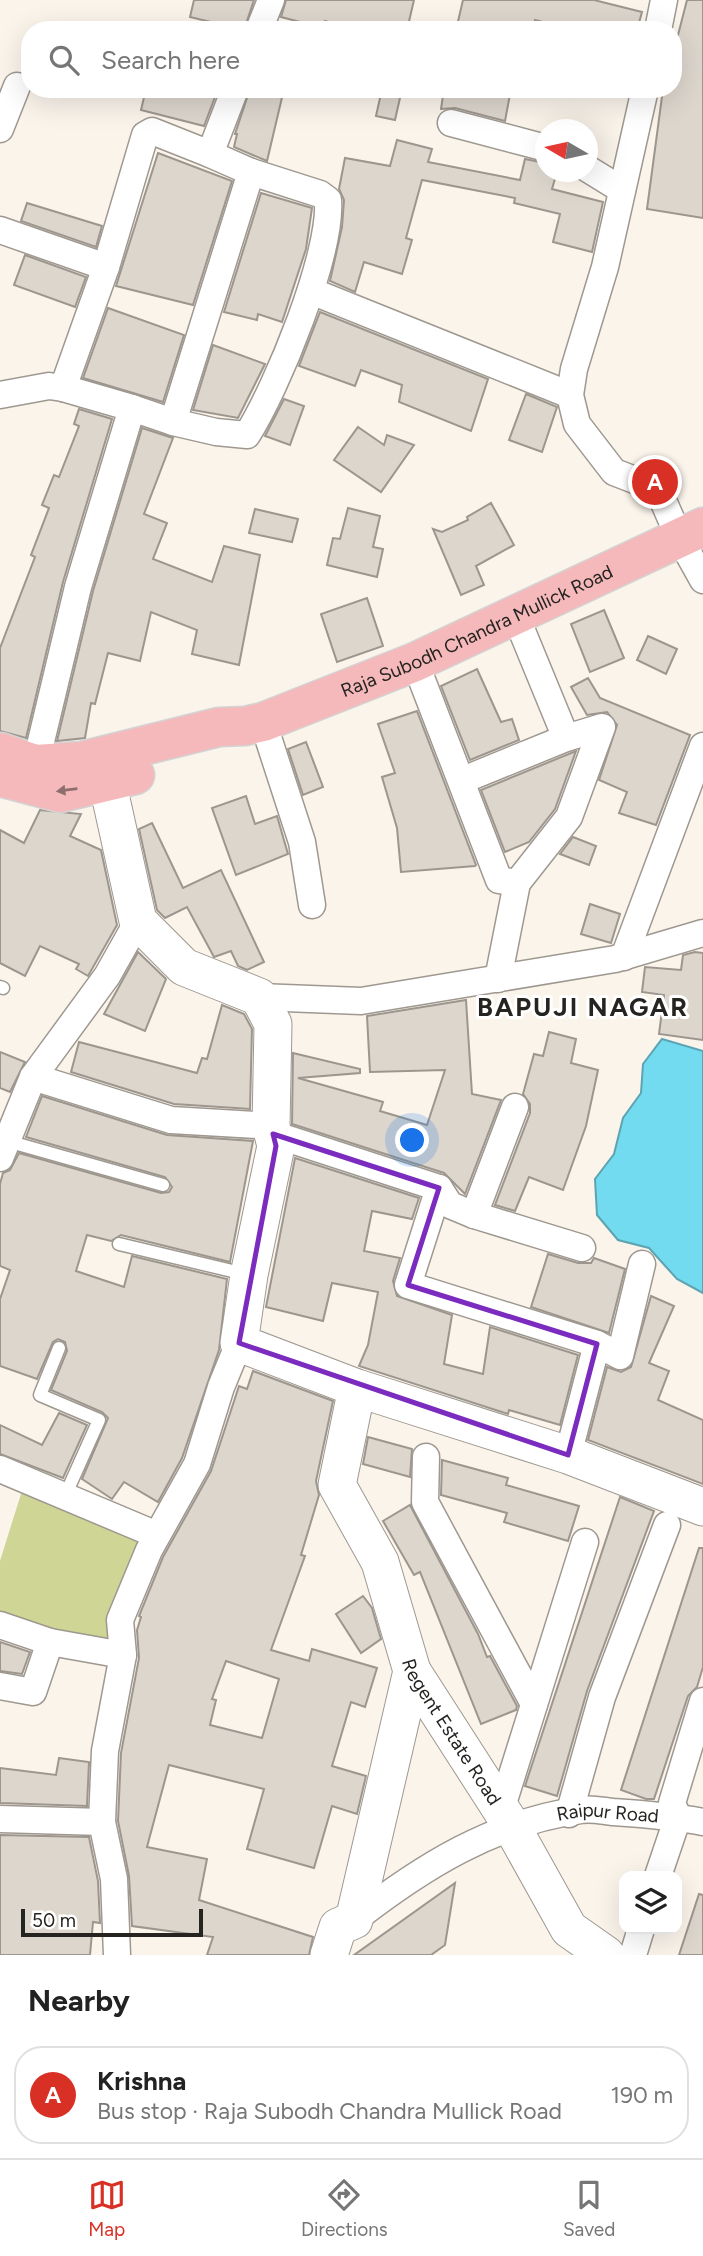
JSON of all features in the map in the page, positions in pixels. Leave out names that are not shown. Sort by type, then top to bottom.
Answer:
[{"type":"main road","name":"Raja Subodh Chandra Mullick Road","points":[[16,770],[60,793],[104,770],[218,745],[254,724],[415,662],[691,532]]},
{"type":"street","points":[[263,21],[271,0]]},
{"type":"street","points":[[660,21],[664,0]]},
{"type":"street","points":[[0,129],[17,86]]},
{"type":"street","points":[[210,154],[232,98]]},
{"type":"street","points":[[643,98],[605,267],[574,369],[570,395],[578,424],[614,472],[658,489],[691,532],[703,580]]},
{"type":"street","points":[[451,123],[535,145]]},
{"type":"street","points":[[0,395],[49,386],[64,387],[173,422],[216,432],[247,435],[270,393],[310,291],[328,200],[320,194],[251,172],[169,136],[152,131],[145,135],[106,267],[64,387]]},
{"type":"street","points":[[173,422],[251,172]]},
{"type":"street","points":[[598,176],[622,190]]},
{"type":"street","points":[[0,230],[106,267]]},
{"type":"street","points":[[310,291],[570,395]]},
{"type":"street","points":[[16,770],[78,587],[132,408]]},
{"type":"street","points":[[515,614],[566,738]]},
{"type":"street","points":[[415,662],[463,780],[499,880],[517,883]]},
{"type":"street","points":[[254,724],[302,842],[312,905]]},
{"type":"street","points":[[463,780],[566,738],[602,727],[569,817],[517,883],[498,979]]},
{"type":"street","points":[[624,957],[703,746]]},
{"type":"street","points":[[104,770],[138,921],[184,967],[259,997],[361,1001],[624,957],[703,933]]},
{"type":"street","points":[[4,1149],[33,1077],[107,976],[138,921]]},
{"type":"street","points":[[117,1955],[114,1880],[102,1822],[105,1751],[123,1656],[120,1620],[157,1535],[197,1464],[239,1343],[249,1275],[276,1146],[272,1130],[273,1024],[259,997]]},
{"type":"street","points":[[33,1077],[171,1120],[272,1130],[439,1188],[450,1205],[474,1215],[582,1248]]},
{"type":"street","points":[[474,1215],[515,1107]]},
{"type":"street","points":[[439,1188],[408,1284],[597,1344],[620,1356],[642,1264]]},
{"type":"street","points":[[239,1343],[358,1388],[568,1455],[703,1507]]},
{"type":"street","points":[[568,1455],[597,1344]]},
{"type":"street","name":"Regent Estate Road","points":[[358,1388],[337,1485],[380,1562],[412,1671],[506,1817],[569,1929],[570,1943],[606,1955]]},
{"type":"street","points":[[426,1457],[425,1502],[534,1704]]},
{"type":"street","points":[[0,1469],[157,1535]]},
{"type":"street","points":[[569,1814],[602,1697],[667,1525]]},
{"type":"street","points":[[506,1817],[534,1704],[585,1542]]},
{"type":"street","points":[[0,1625],[50,1642],[123,1656]]},
{"type":"street","points":[[0,1686],[33,1692],[50,1642]]},
{"type":"street","points":[[329,1955],[338,1927],[354,1920],[412,1671]]},
{"type":"street","points":[[662,1871],[690,1820],[672,1803],[703,1701]]},
{"type":"street","name":"Raipur Road","points":[[354,1920],[396,1888],[506,1817],[569,1814],[581,1810],[690,1820]]},
{"type":"street","points":[[0,1819],[102,1822]]},
{"type":"street","points":[[633,1955],[639,1934]]},
{"type":"lane","points":[[4,1149],[163,1185]]},
{"type":"lane","points":[[119,1244],[249,1275]]},
{"type":"lane","points":[[59,1348],[40,1395],[99,1420],[65,1496]]},
{"type":"highlighted area","points":[[273,1134],[439,1188],[408,1285],[597,1344],[568,1455],[239,1343],[276,1146]]},
{"type":"green space","points":[[26,1478],[148,1535],[113,1644],[0,1619],[0,1561]]},
{"type":"water","points":[[662,1039],[703,1051],[703,1293],[677,1279],[649,1248],[618,1240],[597,1215],[595,1179],[614,1154],[623,1118],[641,1093],[643,1064]]},
{"type":"building","points":[[194,0],[254,0],[247,21],[207,21],[190,17]]},
{"type":"building","points":[[286,0],[414,0],[409,21],[296,21],[281,17]]},
{"type":"building","points":[[463,0],[594,0],[642,12],[640,21],[458,21]]},
{"type":"building","points":[[687,0],[703,0],[703,218],[647,209],[662,98],[682,98],[682,21]]},
{"type":"building","points":[[144,98],[215,98],[204,126],[141,110]]},
{"type":"building","points":[[247,98],[282,98],[267,161],[234,147],[235,134]]},
{"type":"building","points":[[380,98],[400,98],[395,120],[376,116]]},
{"type":"building","points":[[443,98],[509,98],[505,121],[455,108],[441,109]]},
{"type":"building","points":[[397,140],[432,149],[428,162],[520,180],[525,159],[535,161],[535,182],[554,182],[552,189],[603,202],[592,252],[553,242],[560,214],[514,203],[515,198],[422,180],[406,238],[412,240],[402,274],[364,262],[355,292],[330,281],[342,227],[344,200],[339,189],[345,158],[390,166]]},
{"type":"building","points":[[158,153],[232,181],[193,305],[116,286]]},
{"type":"building","points":[[261,193],[312,208],[306,249],[282,322],[258,314],[257,320],[224,312]]},
{"type":"building","points":[[27,203],[102,226],[96,247],[21,221]]},
{"type":"building","points":[[25,255],[86,277],[75,307],[14,285]]},
{"type":"building","points":[[108,308],[184,335],[163,402],[83,378]]},
{"type":"building","points":[[320,312],[488,379],[471,431],[399,402],[402,385],[361,370],[355,386],[299,366]]},
{"type":"building","points":[[213,345],[265,364],[238,418],[193,410]]},
{"type":"building","points":[[526,394],[557,407],[542,452],[509,440]]},
{"type":"building","points":[[284,399],[304,406],[290,445],[265,436]]},
{"type":"building","points":[[79,409],[112,419],[63,582],[26,738],[0,731],[0,648],[35,557],[31,555],[49,508],[42,505],[54,475],[59,477],[79,426],[74,424]]},
{"type":"building","points":[[358,427],[384,445],[387,435],[414,445],[381,492],[334,460]]},
{"type":"building","points":[[142,428],[173,438],[144,514],[167,523],[153,559],[212,582],[224,546],[260,555],[239,665],[192,654],[197,630],[151,612],[140,661],[108,653],[95,704],[91,703],[85,738],[57,741],[93,591]]},
{"type":"building","points":[[491,503],[514,545],[476,566],[484,585],[461,595],[433,529],[442,532],[468,520],[467,517]]},
{"type":"building","points":[[348,508],[380,516],[373,547],[383,549],[377,577],[327,565],[333,538],[340,539]]},
{"type":"building","points":[[255,509],[298,519],[292,542],[249,533]]},
{"type":"building","points":[[367,598],[383,646],[337,662],[321,614]]},
{"type":"building","points":[[604,610],[624,658],[590,672],[571,624]]},
{"type":"building","points":[[648,636],[677,649],[666,674],[637,660]]},
{"type":"building","points":[[477,669],[501,722],[512,719],[519,740],[470,760],[441,686]]},
{"type":"building","points":[[588,678],[600,698],[690,735],[656,825],[619,813],[627,792],[599,780],[617,725],[607,712],[587,715],[571,687]]},
{"type":"building","points":[[417,711],[475,866],[401,872],[397,828],[382,777],[395,773],[378,724]]},
{"type":"building","points":[[306,742],[323,787],[303,795],[288,749]]},
{"type":"building","points":[[576,751],[555,809],[529,842],[505,852],[481,790]]},
{"type":"building","points":[[246,796],[255,824],[277,816],[288,854],[236,875],[212,808]]},
{"type":"building","points":[[40,810],[81,814],[70,836],[101,850],[117,925],[88,976],[76,969],[79,964],[40,946],[25,976],[0,963],[0,830],[24,843]]},
{"type":"building","points":[[152,823],[183,888],[221,870],[264,962],[247,970],[238,966],[231,951],[214,957],[187,907],[165,918],[157,910],[139,829]]},
{"type":"building","points":[[573,837],[596,846],[589,865],[560,854]]},
{"type":"building","points":[[590,904],[620,914],[611,943],[581,934]]},
{"type":"building","points":[[138,952],[166,979],[145,1031],[104,1014]]},
{"type":"building","points":[[703,953],[703,1040],[659,1034],[664,995],[642,992],[645,967],[681,970],[683,955]]},
{"type":"building","points":[[466,1000],[472,1094],[501,1100],[465,1194],[444,1173],[292,1124],[293,1053],[360,1069],[360,1073],[298,1078],[383,1102],[380,1111],[427,1125],[445,1070],[370,1072],[367,1016]]},
{"type":"building","points":[[222,1005],[244,1014],[252,1029],[250,1109],[174,1104],[71,1072],[79,1042],[197,1073],[202,1058],[207,1059]]},
{"type":"building","points":[[549,1032],[576,1039],[571,1063],[598,1070],[586,1126],[563,1190],[529,1177],[515,1211],[495,1205],[530,1113],[530,1104],[523,1094],[534,1054],[543,1056]]},
{"type":"building","points":[[0,1052],[25,1062],[10,1092],[0,1088]]},
{"type":"building","points":[[42,1096],[167,1135],[253,1141],[230,1262],[121,1235],[111,1241],[87,1235],[76,1271],[124,1287],[132,1256],[227,1279],[219,1350],[182,1458],[158,1502],[124,1482],[112,1499],[82,1479],[108,1418],[102,1412],[51,1390],[67,1351],[65,1342],[58,1339],[53,1342],[37,1379],[0,1366],[0,1299],[10,1270],[0,1266],[0,1184],[3,1173],[10,1170],[19,1153],[161,1193],[169,1192],[172,1187],[165,1177],[26,1137]]},
{"type":"building","points":[[295,1158],[419,1198],[412,1219],[372,1211],[364,1251],[400,1258],[393,1281],[397,1296],[452,1315],[444,1364],[483,1374],[490,1327],[578,1355],[560,1425],[509,1410],[508,1414],[359,1366],[368,1345],[378,1292],[332,1283],[323,1321],[266,1307]]},
{"type":"building","points":[[548,1254],[578,1263],[591,1263],[594,1258],[625,1269],[609,1333],[531,1307]]},
{"type":"building","points":[[651,1296],[674,1306],[649,1363],[669,1371],[658,1400],[703,1420],[703,1484],[588,1440],[607,1367],[621,1372],[631,1367]]},
{"type":"building","points":[[253,1371],[333,1401],[316,1481],[319,1495],[301,1555],[305,1556],[271,1650],[309,1661],[312,1649],[377,1668],[365,1707],[351,1702],[332,1766],[366,1776],[357,1814],[332,1806],[314,1868],[247,1849],[264,1789],[169,1765],[147,1847],[207,1859],[199,1900],[313,1937],[309,1955],[207,1955],[213,1937],[132,1926],[129,1876],[118,1821],[121,1753],[139,1658],[139,1616],[163,1557],[211,1471],[239,1386],[247,1389]],"holes":[[[226,1661],[279,1679],[262,1738],[210,1725],[216,1700],[212,1699]]]},
{"type":"building","points":[[59,1413],[87,1425],[63,1478],[0,1454],[0,1425],[42,1445]]},
{"type":"building","points":[[368,1437],[412,1449],[410,1477],[363,1464]]},
{"type":"building","points":[[442,1460],[508,1478],[506,1485],[579,1506],[568,1541],[504,1522],[507,1513],[441,1495]]},
{"type":"building","points":[[620,1497],[654,1511],[587,1691],[557,1796],[525,1786]]},
{"type":"building","points":[[410,1505],[478,1634],[487,1657],[490,1656],[517,1706],[516,1710],[481,1724],[420,1572],[414,1575],[383,1521]]},
{"type":"building","points":[[699,1548],[703,1548],[703,1667],[697,1687],[688,1696],[654,1799],[646,1799],[621,1790]]},
{"type":"building","points":[[363,1596],[372,1608],[381,1639],[361,1653],[336,1614]]},
{"type":"building","points":[[0,1642],[30,1652],[22,1674],[0,1671]]},
{"type":"building","points":[[59,1758],[89,1762],[87,1806],[0,1803],[0,1768],[56,1775]]},
{"type":"building","points":[[0,1835],[89,1837],[98,1881],[100,1923],[93,1922],[90,1955],[0,1955]]},
{"type":"building","points":[[455,1883],[445,1945],[431,1955],[354,1955]]},
{"type":"building","points":[[699,1894],[703,1895],[703,1955],[679,1955]]},
{"type":"place","name":"Krishna","points":[[655,482]]},
{"type":"district","name":"BAPUJI NAGAR","points":[[583,1007]]}]
